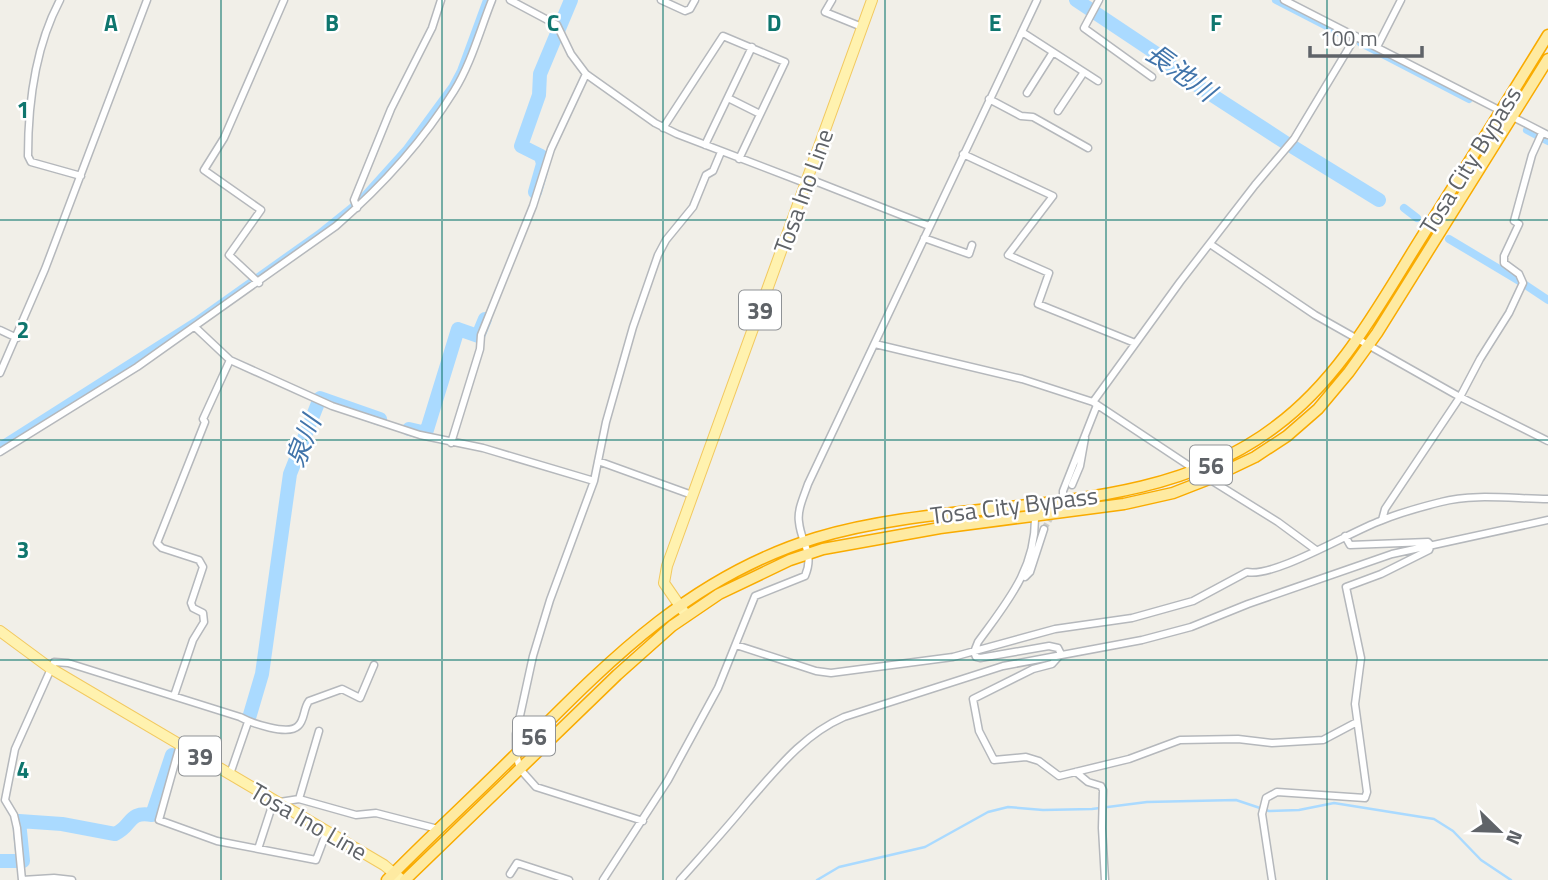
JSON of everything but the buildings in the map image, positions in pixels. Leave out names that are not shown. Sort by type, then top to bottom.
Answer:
[{"type":"highway","name":"Tosa City Bypass","points":[[397,878],[438,830],[609,663],[679,604],[712,583],[745,567],[872,524],[1125,491],[1198,471],[1249,445],[1296,410],[1339,365],[1548,35]]},
{"type":"highway","name":"Tosa City Bypass","points":[[397,878],[520,769],[617,675],[687,615],[807,548],[1124,504],[1174,494],[1255,457],[1287,436],[1318,408],[1370,344],[1548,59]]},
{"type":"main road","name":"Tosa Ino Line","points":[[687,615],[666,589],[664,578],[872,0]]},
{"type":"main road","name":"Tosa Ino Line","points":[[0,631],[50,668],[327,831],[397,878]]},
{"type":"street","points":[[60,0],[48,29],[28,114],[28,156],[31,162],[81,176]]},
{"type":"street","points":[[0,373],[45,269],[147,0]]},
{"type":"street","points":[[258,283],[229,256],[261,210],[204,170],[224,138],[284,0]]},
{"type":"street","points":[[355,204],[391,109],[427,38],[441,0]]},
{"type":"street","points":[[0,452],[137,367],[336,226],[355,204],[387,177],[454,91],[492,0]]},
{"type":"street","points":[[510,0],[559,27],[571,54],[586,74],[663,128],[739,159],[929,226]]},
{"type":"street","points":[[661,0],[685,11],[690,9],[695,0]]},
{"type":"street","points":[[832,0],[825,12],[862,27]]},
{"type":"street","points":[[603,880],[643,821],[718,688],[755,596],[805,576],[810,564],[799,522],[802,502],[1037,0]]},
{"type":"street","points":[[1284,0],[1501,110],[1543,136],[1532,155],[1514,221],[1519,224],[1504,256],[1504,263],[1519,274],[1523,282],[1509,313],[1460,397],[1385,509],[1381,520]]},
{"type":"street","points":[[1377,47],[1401,0]]},
{"type":"street","points":[[1097,3],[1084,28],[1152,77]]},
{"type":"street","points":[[1022,32],[1098,81]]},
{"type":"street","points":[[663,128],[723,36],[793,66]]},
{"type":"street","points":[[1063,499],[1063,491],[1095,403],[1135,342],[1294,138],[1356,36]]},
{"type":"street","points":[[705,145],[751,47]]},
{"type":"street","points":[[1027,93],[1053,52]]},
{"type":"street","points":[[739,159],[785,62]]},
{"type":"street","points":[[1058,111],[1084,72]]},
{"type":"street","points":[[451,443],[480,349],[481,335],[533,206],[551,149],[586,74]]},
{"type":"street","points":[[728,98],[760,114]]},
{"type":"street","points":[[989,99],[1021,116],[1033,117],[1088,148]]},
{"type":"street","points":[[643,821],[536,787],[520,769],[516,754],[516,734],[533,656],[550,600],[594,481],[606,422],[632,327],[658,255],[666,240],[693,207],[706,175],[712,172],[721,152]]},
{"type":"street","points":[[963,154],[1053,196],[1008,255],[1049,273],[1038,304],[1135,342]]},
{"type":"street","points":[[924,238],[969,254],[972,245]]},
{"type":"street","points":[[1210,244],[1315,315],[1460,397],[1548,441]]},
{"type":"street","points":[[195,327],[230,360],[332,406],[420,435],[524,459],[594,481]]},
{"type":"street","points":[[0,330],[17,338]]},
{"type":"street","points":[[874,344],[1022,379],[1095,403],[1209,480],[1278,522],[1316,550]]},
{"type":"street","points":[[174,696],[193,640],[204,622],[203,613],[192,608],[191,603],[203,567],[199,560],[162,548],[157,543],[205,422],[203,419],[230,360]]},
{"type":"street","points":[[1072,485],[1080,467],[1086,429]]},
{"type":"street","points":[[598,461],[692,495]]},
{"type":"street","points":[[736,645],[816,671],[831,673],[974,652],[1055,629],[1132,618],[1193,601],[1247,572],[1256,574],[1381,520],[1444,501],[1462,498],[1548,499]]},
{"type":"street","points":[[1021,581],[1027,566],[1035,516]]},
{"type":"street","points":[[680,880],[782,763],[825,726],[1003,666],[1142,640],[1191,627],[1248,604],[1392,554],[1548,520]]},
{"type":"street","points":[[1044,528],[1030,572],[978,642],[974,652],[976,657],[980,658],[1049,646],[1058,648],[1061,654]]},
{"type":"street","points":[[1345,536],[1350,545],[1428,542],[1432,545]]},
{"type":"street","points":[[1272,880],[1262,814],[1266,798],[1277,792],[1365,799],[1367,792],[1355,704],[1361,659],[1346,587],[1381,574],[1429,550],[1432,545]]},
{"type":"street","points":[[1061,654],[1052,664],[1032,669],[973,699],[979,731],[993,760],[1026,757],[1039,761],[1059,776],[1129,759],[1180,740],[1238,739],[1272,743],[1323,740],[1357,722]]},
{"type":"street","points":[[72,880],[22,880],[14,815],[5,800],[15,749],[54,662],[68,663],[248,722],[286,731],[301,724],[309,701],[342,689],[360,698],[374,665]]},
{"type":"street","points":[[230,774],[248,722]]},
{"type":"street","points":[[299,799],[319,731]]},
{"type":"street","points":[[180,744],[159,820],[217,841],[316,860],[327,831]]},
{"type":"street","points":[[1076,772],[1081,779],[1101,786],[1105,880]]},
{"type":"street","points":[[258,849],[276,802],[299,799],[356,815],[376,813],[438,830]]},
{"type":"street","points":[[510,874],[517,863],[569,880]]},
{"type":"waterway","points":[[0,446],[195,322],[319,234],[360,201],[406,150],[453,86],[487,0]]},
{"type":"waterway","name":"泉川","points":[[535,192],[543,164],[541,156],[521,146],[539,95],[540,74],[571,0]]},
{"type":"waterway","name":"長池川","points":[[1076,0],[1166,60],[1178,73],[1286,143]]},
{"type":"waterway","points":[[1276,0],[1344,35]]},
{"type":"waterway","points":[[1361,43],[1469,99]]},
{"type":"waterway","points":[[1527,130],[1548,141]]},
{"type":"waterway","name":"長池川","points":[[1293,147],[1379,200]]},
{"type":"waterway","points":[[1404,208],[1417,218]]},
{"type":"waterway","points":[[1449,239],[1521,282]]},
{"type":"waterway","points":[[1524,284],[1548,300]]},
{"type":"waterway","name":"泉川","points":[[409,429],[426,433],[458,329],[478,336],[485,319]]},
{"type":"waterway","name":"泉川","points":[[249,718],[262,674],[290,474],[320,398],[380,419]]},
{"type":"waterway","name":"泉川","points":[[0,861],[23,861],[19,821],[62,824],[115,834],[134,817],[152,815],[172,755]]},
{"type":"waterway","points":[[817,880],[839,867],[925,847],[988,812],[1008,807],[1043,810],[1092,809],[1147,802],[1236,800],[1269,811],[1299,810],[1334,803],[1434,819],[1453,831],[1481,860],[1511,880]]},
{"type":"tunnel","points":[[1044,529],[1054,512]]}]
